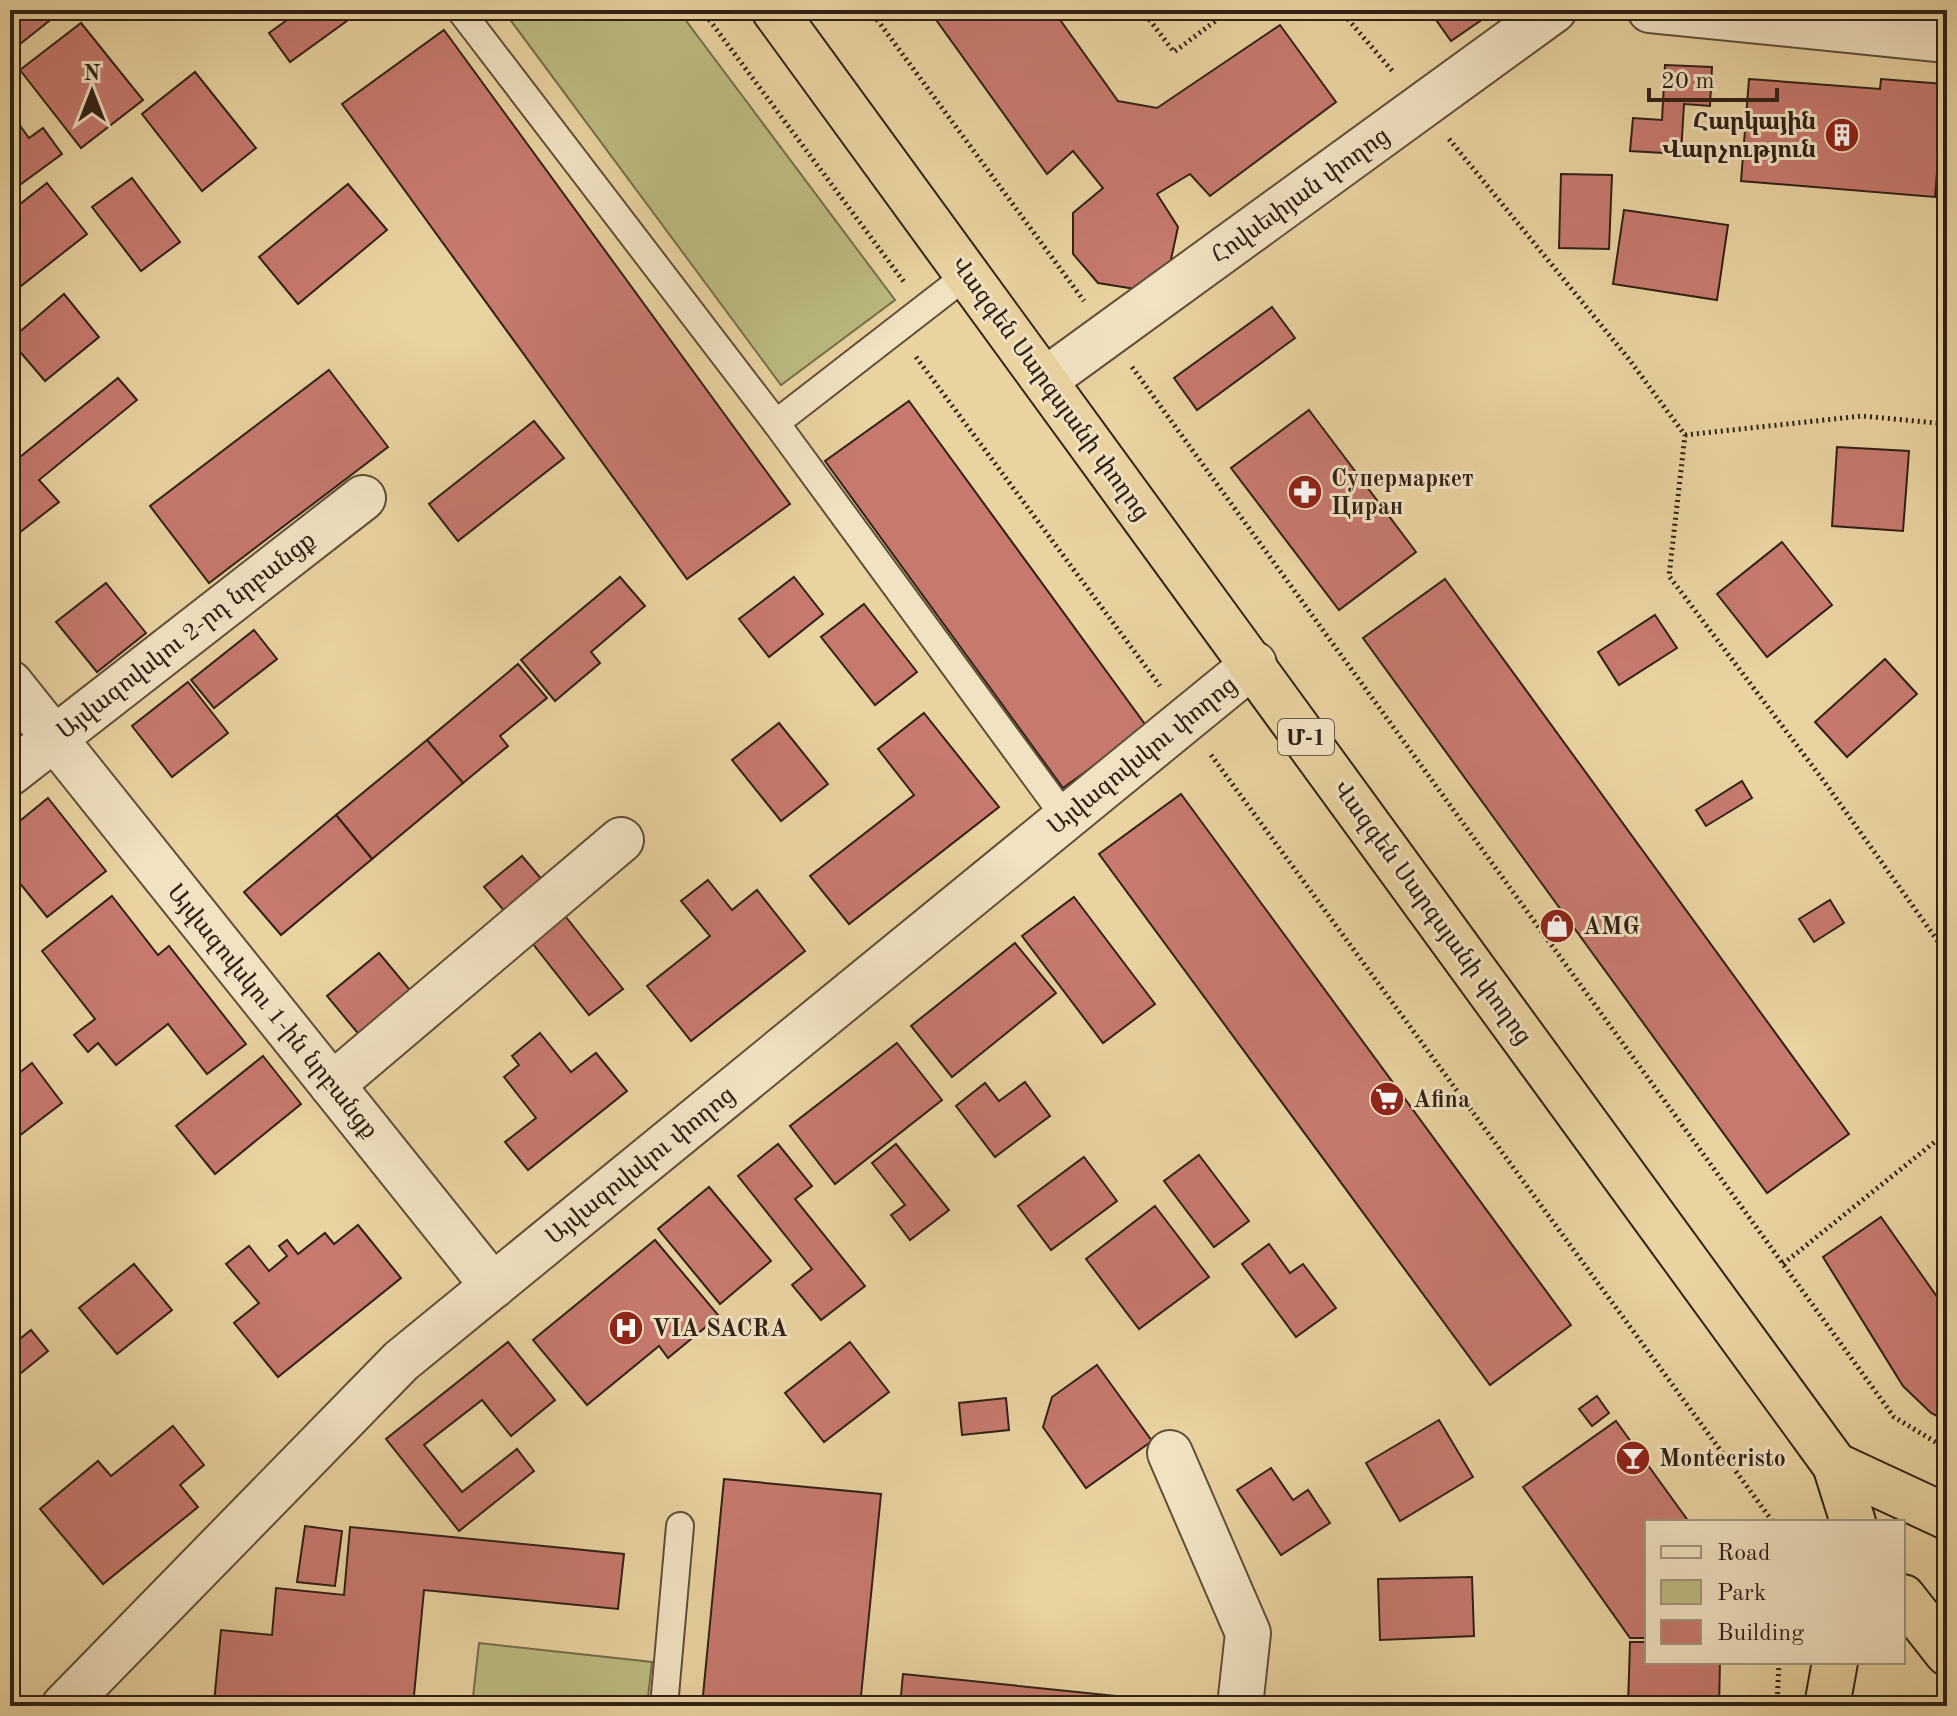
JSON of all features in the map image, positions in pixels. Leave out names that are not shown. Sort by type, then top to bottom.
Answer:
[{"type":"highway","name":"Վազգեն Սարգսյանի փողոց","points":[[774,10],[1254,664],[1835,1465],[1852,1520]]},
{"type":"highway","name":"Վազգեն Սարգսյանի փողոց","points":[[1835,1465],[1947,1517]]},
{"type":"highway","points":[[1905,1600],[1947,1653]]},
{"type":"highway","points":[[1827,1706],[1835,1664]]},
{"type":"street","name":"Հովսեփյան փողոց","points":[[1045,380],[1554,10]]},
{"type":"street","points":[[1650,10],[1947,40]]},
{"type":"street","name":"Այվազովսկու 2-րդ նրբանցք","points":[[10,773],[363,498]]},
{"type":"street","name":"Այվազովսկու փողոց","points":[[64,1706],[401,1361],[1254,664]]},
{"type":"street","name":"Այվազովսկու 1-ին նրբանցք","points":[[10,683],[493,1286]]},
{"type":"street","points":[[332,1085],[621,840]]},
{"type":"street","points":[[1170,1453],[1248,1633],[1240,1706]]},
{"type":"lane","points":[[460,10],[776,423],[1065,817]]},
{"type":"lane","points":[[776,423],[967,275]]},
{"type":"lane","points":[[664,1706],[680,1526]]},
{"type":"path","points":[[702,10],[923,309]]},
{"type":"path","points":[[870,10],[1894,1417],[1947,1449]]},
{"type":"path","points":[[1142,10],[1174,52],[1230,10]]},
{"type":"path","points":[[1340,10],[1628,358],[1685,435],[1669,576],[1823,780],[1947,954]]},
{"type":"path","points":[[896,330],[1772,1520]]},
{"type":"path","points":[[1685,435],[1862,416],[1947,424]]},
{"type":"path","points":[[1783,1264],[1947,1132]]},
{"type":"path","points":[[1777,1706],[1779,1664]]},
{"type":"green space","points":[[503,10],[678,10],[895,300],[781,385]]},
{"type":"green space","points":[[479,1643],[652,1662],[647,1706],[472,1706]]},
{"type":"building","points":[[10,10],[48,10],[54,17],[10,52]]},
{"type":"building","points":[[301,10],[362,10],[290,62],[269,33]]},
{"type":"building","points":[[929,10],[1053,10],[1118,101],[1157,108],[1280,25],[1336,102],[1210,196],[1190,174],[1157,194],[1178,227],[1170,264],[1135,289],[1098,283],[1073,254],[1073,213],[1103,188],[1073,151],[1047,174]]},
{"type":"building","points":[[1429,10],[1496,10],[1451,41]]},
{"type":"building","points":[[81,23],[143,100],[81,148],[20,70]]},
{"type":"building","points":[[444,30],[790,504],[687,579],[342,104]]},
{"type":"building","points":[[1665,65],[1712,67],[1710,106],[1684,104],[1681,154],[1630,151],[1633,118],[1662,120]]},
{"type":"building","points":[[195,72],[256,148],[202,191],[142,114]]},
{"type":"building","name":"Հարկային Վարչություն","points":[[1749,79],[1880,89],[1881,79],[1944,84],[1935,197],[1741,181]]},
{"type":"building","points":[[10,112],[29,138],[43,128],[62,154],[10,192]]},
{"type":"building","points":[[1561,174],[1612,175],[1609,249],[1559,248]]},
{"type":"building","points":[[132,178],[180,242],[141,271],[92,207]]},
{"type":"building","points":[[47,183],[87,234],[21,286],[10,272],[10,212]]},
{"type":"building","points":[[348,184],[387,230],[298,304],[259,257]]},
{"type":"building","points":[[1624,210],[1728,225],[1717,300],[1613,284]]},
{"type":"building","points":[[64,294],[99,337],[45,381],[10,340]]},
{"type":"building","points":[[1272,307],[1295,338],[1197,410],[1174,378]]},
{"type":"building","points":[[329,370],[388,447],[209,583],[150,506]]},
{"type":"building","points":[[118,378],[137,400],[39,480],[59,502],[10,540],[10,465]]},
{"type":"building","points":[[909,401],[1147,727],[1063,788],[825,461]]},
{"type":"building","points":[[1309,410],[1416,552],[1339,610],[1231,468]]},
{"type":"building","points":[[534,421],[564,458],[458,541],[429,504]]},
{"type":"building","points":[[1837,447],[1909,451],[1903,531],[1832,526]]},
{"type":"building","points":[[1782,542],[1832,605],[1767,657],[1717,594]]},
{"type":"building","points":[[620,577],[645,606],[591,652],[600,663],[555,701],[521,660]]},
{"type":"building","points":[[794,577],[823,614],[769,657],[739,619]]},
{"type":"building","points":[[1445,579],[1849,1134],[1767,1193],[1363,638]]},
{"type":"building","points":[[106,583],[146,633],[97,672],[56,622]]},
{"type":"building","points":[[864,604],[917,672],[875,705],[821,637]]},
{"type":"building","points":[[1655,615],[1677,648],[1619,685],[1598,652]]},
{"type":"building","points":[[254,630],[277,659],[214,708],[191,680]]},
{"type":"building","points":[[1885,659],[1917,694],[1847,757],[1815,722]]},
{"type":"building","points":[[518,664],[547,698],[500,736],[508,746],[463,783],[427,740]]},
{"type":"building","points":[[188,682],[228,733],[172,777],[132,726]]},
{"type":"building","points":[[924,713],[999,807],[849,924],[810,876],[914,795],[878,749]]},
{"type":"building","points":[[779,723],[828,784],[781,821],[732,760]]},
{"type":"building","points":[[427,740],[463,783],[372,859],[336,815]]},
{"type":"building","points":[[1742,781],[1752,798],[1706,826],[1696,810]]},
{"type":"building","points":[[1181,794],[1571,1325],[1490,1385],[1099,854]]},
{"type":"building","points":[[48,798],[106,871],[47,917],[10,871],[10,829]]},
{"type":"building","points":[[336,815],[372,859],[281,935],[244,892]]},
{"type":"building","points":[[522,856],[549,888],[511,919],[484,887]]},
{"type":"building","points":[[708,880],[732,910],[757,890],[805,951],[691,1041],[647,986],[710,936],[681,901]]},
{"type":"building","points":[[112,896],[158,955],[169,946],[246,1044],[207,1074],[168,1024],[116,1065],[98,1043],[88,1052],[74,1035],[95,1019],[42,951]]},
{"type":"building","points":[[1074,897],[1155,1004],[1103,1043],[1022,936]]},
{"type":"building","points":[[1830,900],[1844,923],[1814,942],[1799,919]]},
{"type":"building","points":[[562,912],[623,989],[589,1015],[529,939]]},
{"type":"building","points":[[1015,943],[1056,993],[952,1077],[911,1026]]},
{"type":"building","points":[[379,953],[415,996],[362,1038],[327,996]]},
{"type":"building","points":[[540,1033],[571,1072],[596,1053],[627,1091],[528,1170],[505,1142],[536,1118],[504,1077],[519,1065],[512,1056]]},
{"type":"building","points":[[897,1043],[942,1100],[835,1184],[790,1126]]},
{"type":"building","points":[[263,1056],[301,1104],[215,1174],[176,1126]]},
{"type":"building","points":[[32,1063],[62,1103],[10,1143],[10,1080]]},
{"type":"building","points":[[1025,1082],[1050,1116],[995,1157],[956,1106],[985,1083],[999,1101]]},
{"type":"building","points":[[778,1144],[812,1186],[795,1199],[865,1286],[821,1320],[792,1285],[812,1269],[738,1176]]},
{"type":"building","points":[[896,1144],[949,1210],[910,1240],[891,1215],[905,1205],[872,1163]]},
{"type":"building","points":[[1199,1155],[1249,1221],[1214,1247],[1164,1181]]},
{"type":"building","points":[[1084,1157],[1117,1201],[1051,1250],[1018,1206]]},
{"type":"building","points":[[709,1187],[771,1261],[720,1304],[658,1229]]},
{"type":"building","points":[[1155,1206],[1209,1277],[1139,1329],[1086,1259]]},
{"type":"building","points":[[1881,1217],[1947,1311],[1947,1421],[1931,1413],[1903,1386],[1823,1257]]},
{"type":"building","points":[[358,1225],[401,1278],[278,1377],[234,1323],[259,1303],[226,1264],[249,1246],[269,1271],[287,1256],[279,1246],[287,1240],[298,1254],[325,1233],[334,1244]]},
{"type":"building","name":"VIA SACRA","points":[[655,1240],[719,1316],[668,1358],[659,1346],[587,1405],[533,1340]]},
{"type":"building","points":[[1269,1244],[1290,1273],[1303,1264],[1336,1308],[1296,1337],[1242,1264]]},
{"type":"building","points":[[134,1264],[172,1310],[117,1354],[79,1308]]},
{"type":"building","points":[[31,1330],[48,1351],[10,1382],[10,1347]]},
{"type":"building","points":[[508,1342],[555,1400],[511,1436],[482,1400],[424,1445],[462,1492],[517,1449],[534,1471],[459,1531],[386,1439]]},
{"type":"building","points":[[850,1342],[889,1392],[824,1442],[785,1393]]},
{"type":"building","points":[[1097,1365],[1152,1441],[1086,1488],[1043,1427],[1052,1397]]},
{"type":"building","points":[[1597,1396],[1609,1413],[1592,1426],[1579,1409]]},
{"type":"building","points":[[1006,1398],[1009,1430],[962,1435],[959,1403]]},
{"type":"building","points":[[1439,1420],[1473,1477],[1400,1521],[1366,1463]]},
{"type":"building","points":[[1616,1421],[1688,1520],[1645,1520],[1645,1638],[1630,1638],[1523,1487]]},
{"type":"building","points":[[173,1426],[204,1465],[180,1485],[198,1507],[103,1584],[40,1509],[98,1461],[111,1476]]},
{"type":"building","points":[[1271,1468],[1293,1500],[1308,1490],[1330,1523],[1281,1555],[1237,1490]]},
{"type":"building","points":[[724,1479],[881,1494],[860,1706],[702,1706]]},
{"type":"building","points":[[305,1526],[342,1531],[335,1586],[297,1582]]},
{"type":"building","points":[[350,1527],[624,1554],[618,1609],[424,1590],[413,1706],[214,1703],[221,1630],[272,1635],[276,1588],[344,1595]]},
{"type":"building","points":[[1472,1577],[1474,1636],[1380,1640],[1378,1579]]},
{"type":"building","points":[[1630,1642],[1645,1642],[1645,1664],[1720,1664],[1719,1706],[1628,1706]]},
{"type":"building","points":[[903,1674],[1204,1705],[900,1706]]},
{"type":"building","points":[[1286,1702],[1373,1705],[1373,1706],[1285,1706]]},
{"type":"place","name":"Հարկային Վարչություն","points":[[1842,135]]},
{"type":"place","name":"Супермаркет Циран","points":[[1305,492]]},
{"type":"place","name":"AMG","points":[[1557,926]]},
{"type":"place","name":"Afina","points":[[1387,1099]]},
{"type":"place","name":"VIA SACRA","points":[[626,1328]]},
{"type":"place","name":"Montecristo","points":[[1633,1458]]}]
